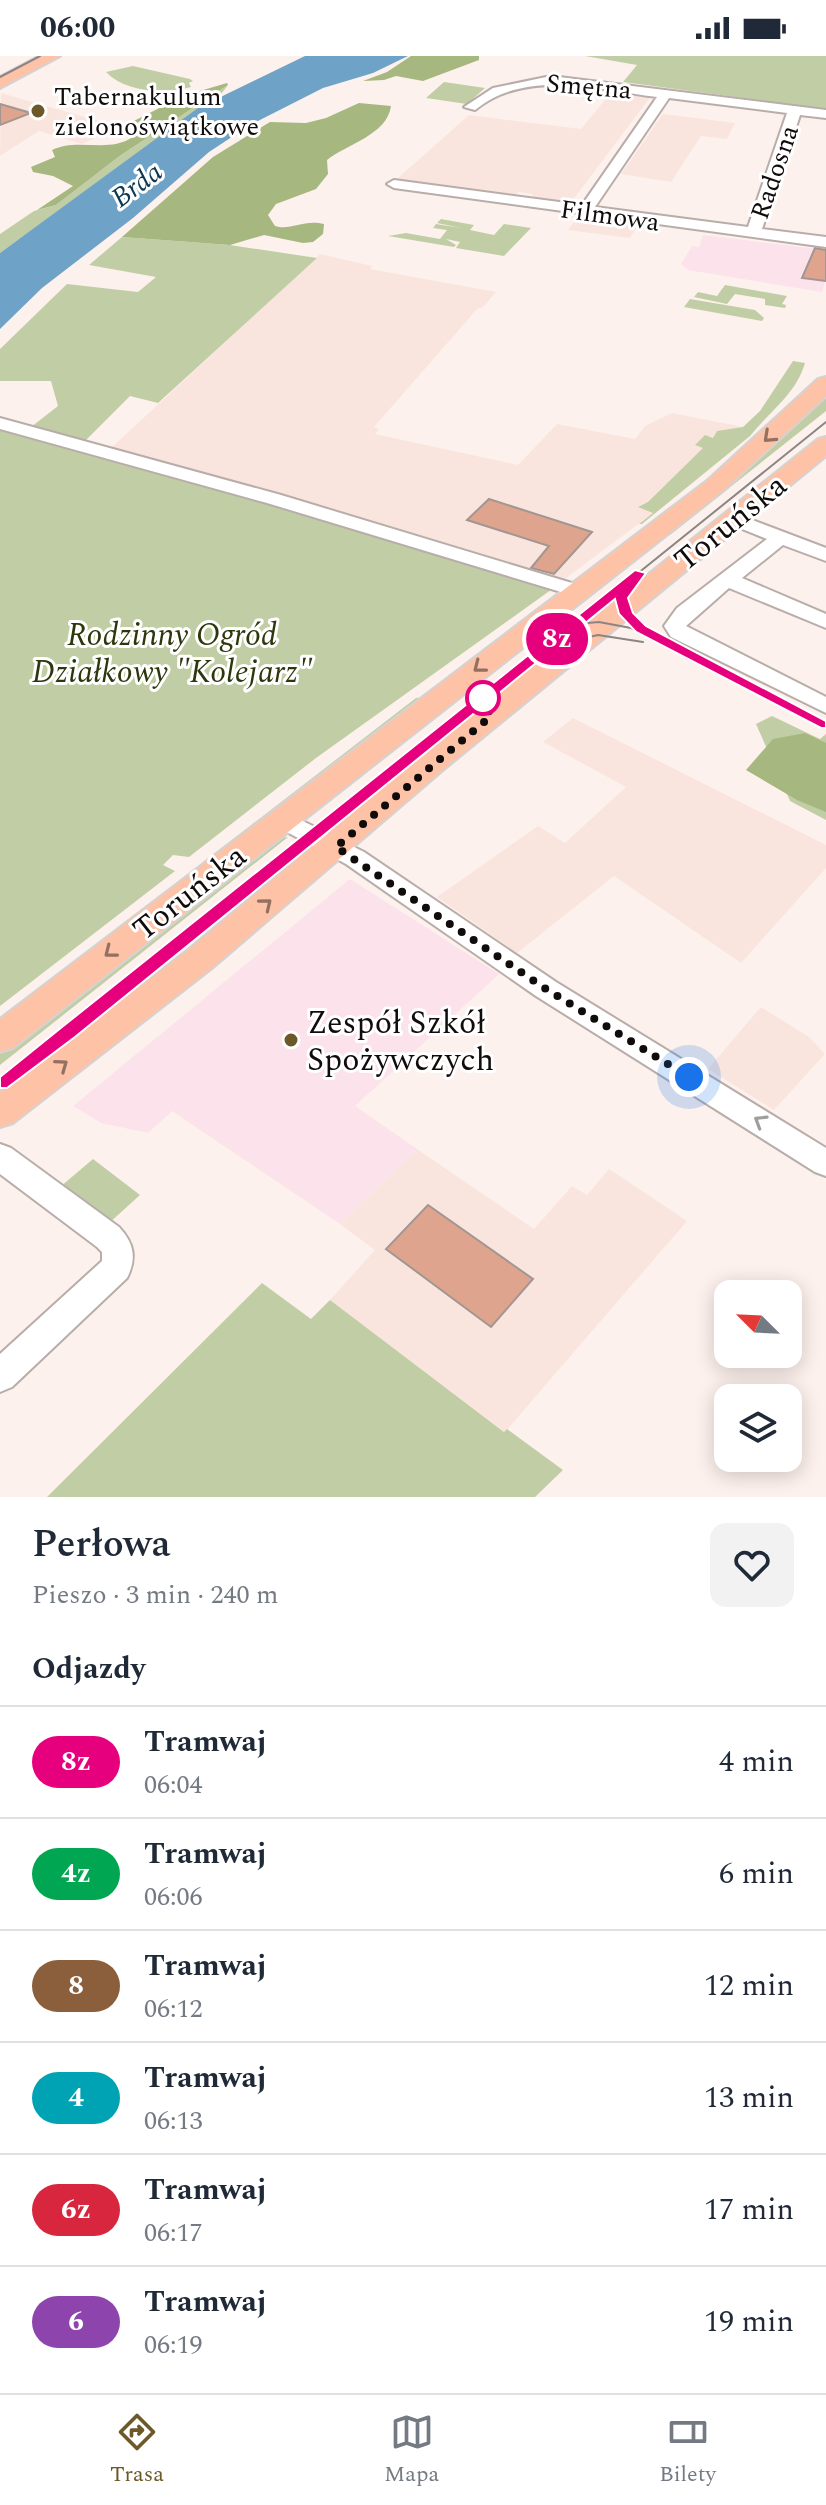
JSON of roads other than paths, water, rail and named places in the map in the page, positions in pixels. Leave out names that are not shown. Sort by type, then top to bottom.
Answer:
[{"type":"main road","points":[[0,68],[22,56]]},
{"type":"main road","points":[[0,83],[52,56]]},
{"type":"main road","name":"Toruńska","points":[[0,1038],[716,485],[826,384]]},
{"type":"main road","name":"Toruńska","points":[[0,1112],[139,1006],[336,847],[433,762],[826,444]]},
{"type":"street","name":"Smętna","points":[[470,107],[485,95],[515,85],[551,80],[826,114]]},
{"type":"street","points":[[585,211],[666,94]]},
{"type":"street","name":"Radosna","points":[[753,234],[795,110]]},
{"type":"street","name":"Filmowa","points":[[394,184],[826,242]]},
{"type":"street","points":[[0,423],[274,499],[578,591]]},
{"type":"street","points":[[734,519],[826,555]]},
{"type":"street","points":[[780,538],[676,621],[679,632],[826,706]]},
{"type":"street","points":[[728,580],[826,622]]},
{"type":"street","points":[[283,819],[336,847],[546,989],[826,1163]]},
{"type":"street","points":[[0,1376],[116,1268],[119,1256],[117,1244],[108,1237],[6,1171]]},
{"type":"water","name":"Brda","points":[[305,56],[408,56],[373,73],[323,88],[250,125],[209,152],[133,218],[42,288],[0,329],[0,253],[198,108]]},
{"type":"tram line","points":[[0,77],[40,56]]},
{"type":"tram line","points":[[131,981],[826,422]]},
{"type":"tram line","name":"8z","points":[[0,1083],[38,1056],[639,573],[627,585],[621,598],[626,614],[641,629],[826,724]]},
{"type":"tram line","points":[[629,583],[625,590],[625,608],[642,629]]},
{"type":"tram line","points":[[576,624],[599,622],[631,628],[826,724]]},
{"type":"tram line","points":[[557,644],[598,635],[643,642]]},
{"type":"tram line","points":[[0,1083],[134,979]]},
{"type":"place","name":"Tabernakulum zielonoświątkowe","points":[[38,111]]},
{"type":"place","name":"Zespół Szkół Spożywczych","points":[[291,1040]]},
{"type":"park label","name":"Rodzinny Ogród Działkowy \"Kolejarz\"","points":[[172,652]]}]
